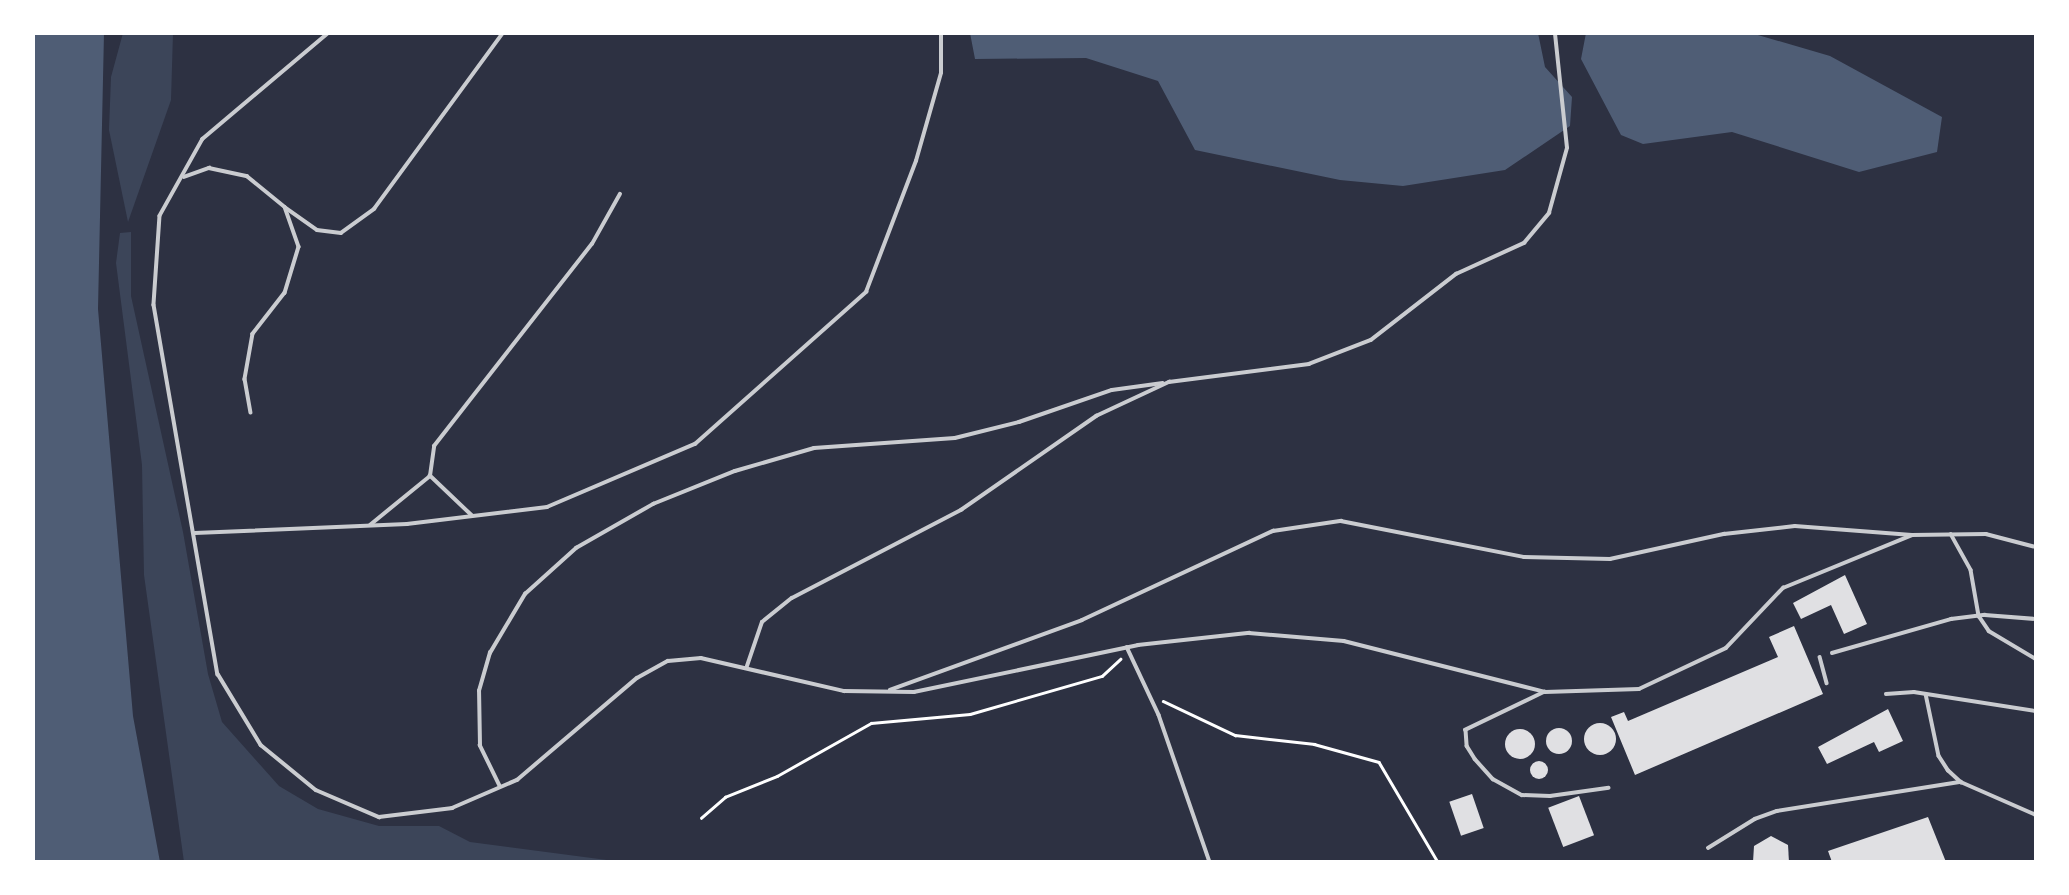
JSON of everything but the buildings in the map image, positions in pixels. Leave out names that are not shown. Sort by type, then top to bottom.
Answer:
[{"type":"lane","points":[[329,33],[203,139],[160,216],[154,305],[218,674],[261,746],[316,790],[379,817],[452,808],[517,780],[637,678],[668,661],[701,658],[747,666],[844,691],[914,692],[1128,647],[1249,633],[1344,641],[1545,692],[1640,689],[1726,648],[1783,588],[1912,535]]},
{"type":"lane","points":[[182,177],[209,169],[247,176],[317,230],[341,233],[374,209],[503,33]]},
{"type":"lane","points":[[195,533],[369,526],[547,507],[695,444],[866,292],[916,161],[941,73],[941,33]]},
{"type":"lane","points":[[500,787],[480,746],[479,691],[490,653],[525,594],[576,548],[653,504],[735,471],[814,448],[955,438],[1019,422],[1112,390],[1309,364],[1371,340],[1456,274],[1524,243],[1549,213],[1567,148],[1555,33]]},
{"type":"lane","points":[[369,526],[430,476],[435,446],[592,244],[620,194]]},
{"type":"lane","points":[[251,412],[245,379],[253,334],[285,293],[299,247],[285,207]]},
{"type":"lane","points":[[747,666],[762,622],[792,598],[961,510],[1096,416],[1169,382]]},
{"type":"lane","points":[[430,476],[472,516]]},
{"type":"lane","points":[[885,692],[1082,620],[1273,531],[1340,521],[1524,557],[1610,559],[1724,534],[1795,526],[1912,535],[1986,534],[2036,547]]},
{"type":"lane","points":[[1951,534],[1971,570],[1979,616],[1989,631],[2036,659]]},
{"type":"lane","points":[[1832,653],[1909,628],[1979,616],[2036,619]]},
{"type":"lane","points":[[1128,647],[1149,692],[1210,862]]},
{"type":"lane","points":[[1819,657],[1827,683]]},
{"type":"lane","points":[[1545,692],[1466,730],[1467,746],[1475,759],[1493,779],[1522,795],[1550,796],[1608,788]]},
{"type":"lane","points":[[1886,694],[1926,694],[2036,711]]},
{"type":"lane","points":[[1926,694],[1939,756],[1961,782],[2036,815]]},
{"type":"lane","points":[[1708,848],[1755,818],[1777,811],[1961,782]]},
{"type":"path","points":[[701,818],[725,797],[788,770],[854,729],[872,723],[970,714],[1076,685],[1102,676],[1117,664],[1128,647]]},
{"type":"path","points":[[1149,692],[1235,735],[1336,748],[1379,762],[1438,862]]},
{"type":"shaded area","points":[[33,33],[104,33],[98,309],[133,716],[160,862],[33,862]]},
{"type":"shaded area","points":[[123,33],[173,33],[171,100],[128,222],[109,130],[111,77]]},
{"type":"shaded area","points":[[970,33],[1538,33],[1545,67],[1572,97],[1570,126],[1505,170],[1403,186],[1340,180],[1195,150],[1158,81],[1086,58],[975,59]]},
{"type":"shaded area","points":[[1586,33],[1751,33],[1830,56],[1942,117],[1937,152],[1859,172],[1732,132],[1643,144],[1621,135],[1581,59]]},
{"type":"shaded area","points":[[131,232],[131,296],[183,532],[208,674],[222,722],[279,786],[318,809],[379,826],[439,826],[470,842],[622,862],[184,862],[144,575],[142,465],[116,263],[120,233]]}]
